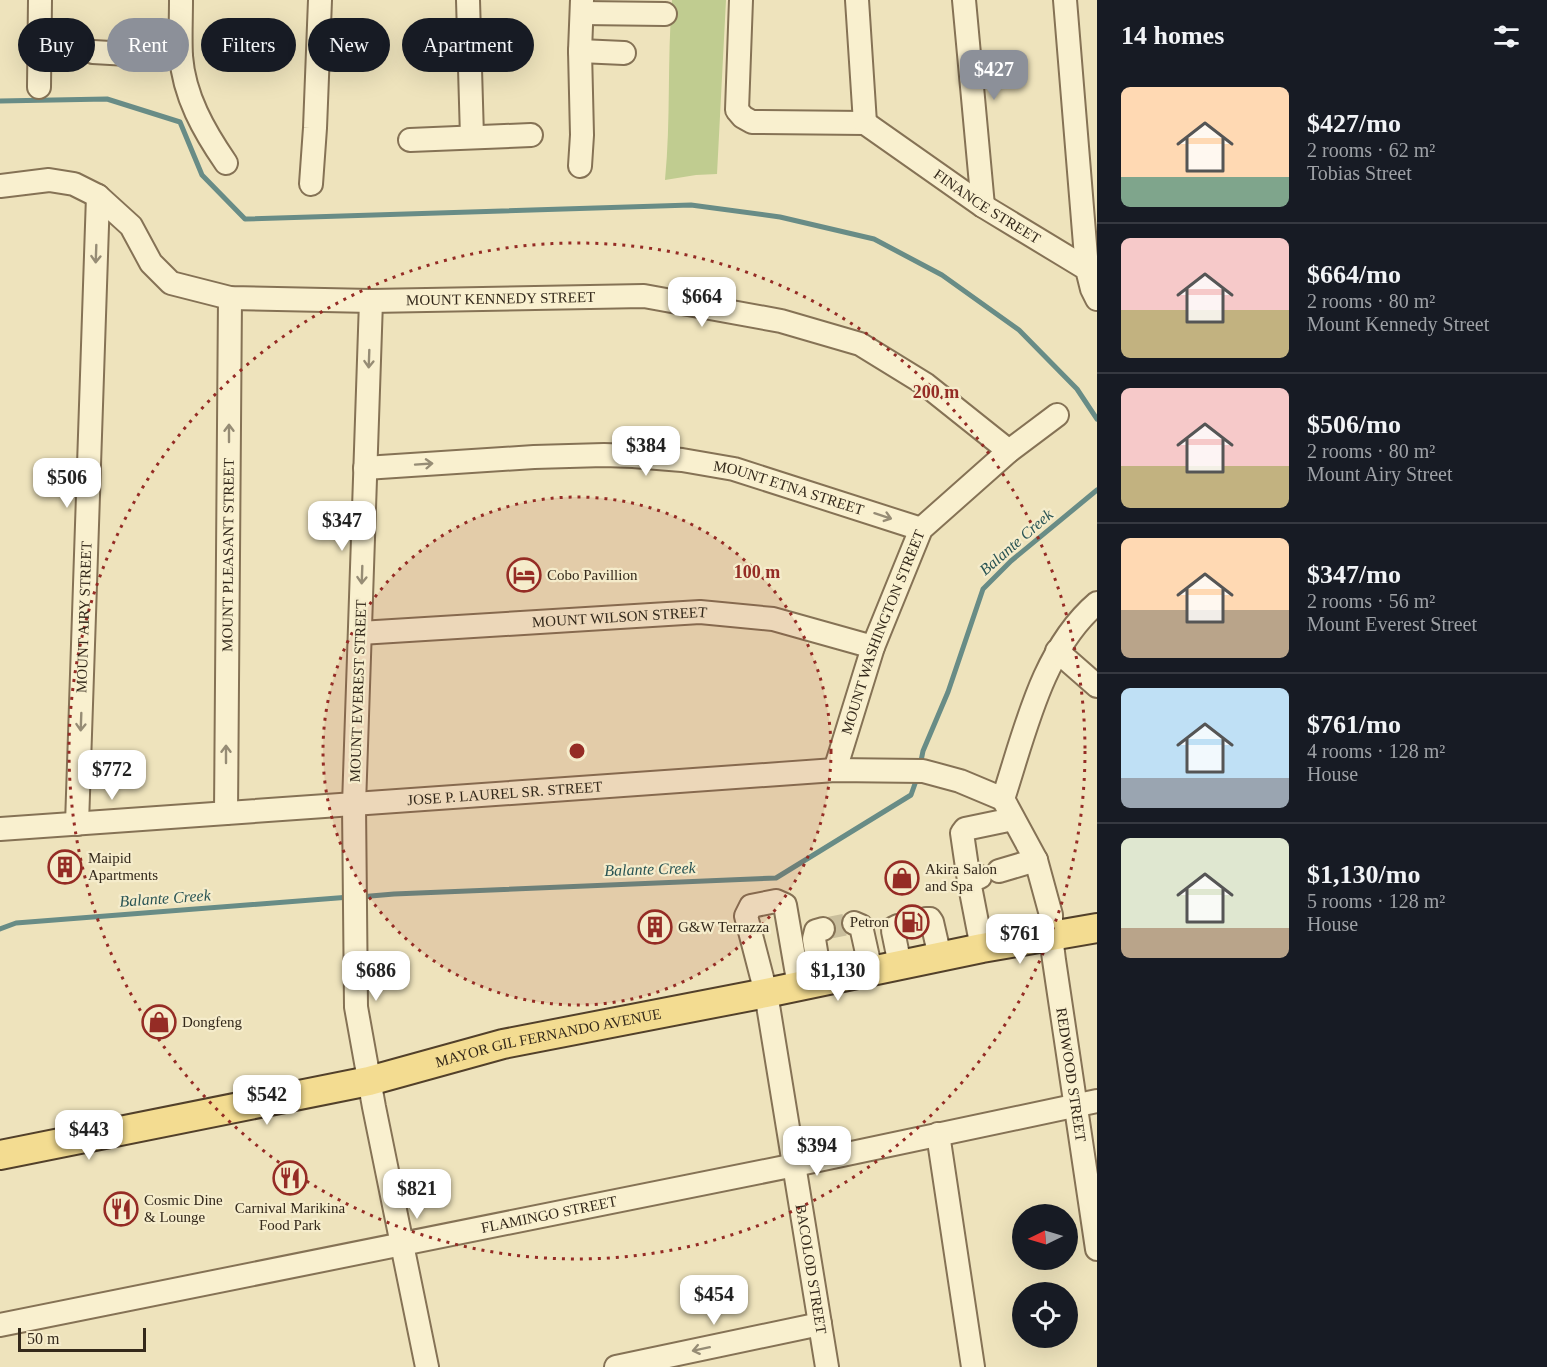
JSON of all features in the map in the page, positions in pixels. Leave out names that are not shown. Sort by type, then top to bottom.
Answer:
[{"type":"main road","name":"MAYOR GIL FERNANDO AVENUE","points":[[0,1155],[369,1080],[503,1044],[982,948],[1097,928]]},
{"type":"street","points":[[39,87],[40,0]]},
{"type":"street","points":[[181,0],[181,18]]},
{"type":"street","points":[[311,184],[320,0]]},
{"type":"street","points":[[468,0],[472,137]]},
{"type":"street","points":[[741,0],[737,110],[743,117],[752,122],[865,123],[857,0]]},
{"type":"street","points":[[964,0],[983,206]]},
{"type":"street","points":[[1065,0],[1087,269],[1097,298]]},
{"type":"street","points":[[580,166],[582,7],[665,14]]},
{"type":"street","points":[[580,51],[624,53]]},
{"type":"street","points":[[183,72],[198,117],[226,163]]},
{"type":"street","name":"FINANCE STREET","points":[[865,123],[983,206],[1087,269]]},
{"type":"street","points":[[410,140],[531,135]]},
{"type":"street","name":"MOUNT KENNEDY STREET","points":[[0,186],[49,180],[74,184],[98,196],[131,226],[151,263],[171,283],[230,298],[371,301],[644,296],[781,321],[860,344],[925,384],[1008,451]]},
{"type":"street","name":"MOUNT AIRY STREET","points":[[77,824],[98,196]]},
{"type":"street","name":"MOUNT PLEASANT STREET","points":[[226,813],[230,298]]},
{"type":"street","name":"MOUNT EVEREST STREET","points":[[371,301],[354,805],[356,1007],[427,1367]]},
{"type":"street","name":"MOUNT WASHINGTON STREET","points":[[835,770],[873,647],[921,529],[1008,451],[1057,415]]},
{"type":"street","name":"MOUNT ETNA STREET","points":[[365,468],[534,457],[604,455],[682,460],[734,469],[921,529]]},
{"type":"street","points":[[982,948],[983,876],[962,833],[965,829],[1008,809],[1040,685],[1056,651],[1083,615],[1097,603]]},
{"type":"street","name":"MOUNT WILSON STREET","points":[[360,633],[700,612],[773,619],[873,647]]},
{"type":"street","points":[[1056,651],[1097,686]]},
{"type":"street","name":"JOSE P. LAUREL SR. STREET","points":[[0,829],[835,770],[917,770],[960,782],[1008,809]]},
{"type":"street","name":"REDWOOD STREET","points":[[1008,809],[1036,860],[1051,915],[1051,936],[1086,1104],[1097,1249]]},
{"type":"street","points":[[983,876],[1036,860]]},
{"type":"street","name":"BACOLOD STREET","points":[[810,984],[785,905],[776,901],[751,906],[746,916],[766,993],[827,1367]]},
{"type":"street","points":[[926,919],[932,922],[940,957]]},
{"type":"street","points":[[854,923],[861,926],[871,971]]},
{"type":"street","points":[[898,926],[893,931],[900,965]]},
{"type":"street","points":[[810,984],[814,939],[816,931],[823,928]]},
{"type":"street","name":"FLAMINGO STREET","points":[[0,1325],[1086,1104]]},
{"type":"street","points":[[938,1134],[973,1367]]},
{"type":"street","points":[[616,1367],[820,1324]]},
{"type":"green space","points":[[672,0],[726,0],[717,174],[665,180],[668,135]]},
{"type":"waterway","points":[[0,101],[107,99],[180,122],[202,175],[245,219],[691,205],[780,217],[874,239],[942,275],[1019,330],[1077,389],[1097,419]]},
{"type":"waterway","name":"Balante Creek","points":[[920,766],[923,751],[948,692],[983,589],[1011,561],[1097,490]]},
{"type":"waterway","name":"Balante Creek","points":[[359,897],[776,878],[911,795],[917,778]]},
{"type":"waterway","name":"Balante Creek","points":[[0,929],[16,923],[350,897]]},
{"type":"tunnel","points":[[898,926],[926,919]]},
{"type":"tunnel","points":[[823,929],[854,923]]},
{"type":"place","name":"Cobo Pavillion","points":[[524,575]]},
{"type":"place","name":"Maipid Apartments","points":[[65,867]]},
{"type":"place","name":"Akira Salon and Spa","points":[[902,878]]},
{"type":"place","name":"Petron","points":[[912,922]]},
{"type":"place","name":"G&W Terrazza","points":[[655,927]]},
{"type":"place","name":"Dongfeng","points":[[159,1022]]},
{"type":"place","name":"Carnival Marikina Food Park","points":[[290,1178]]},
{"type":"place","name":"Cosmic Dine & Lounge","points":[[121,1209]]}]
